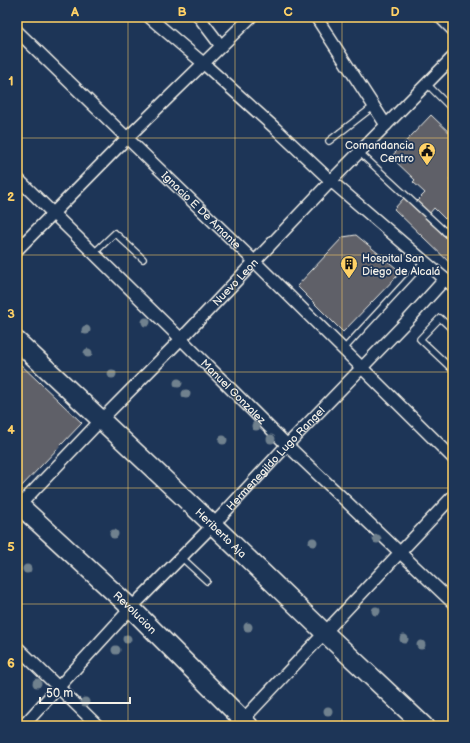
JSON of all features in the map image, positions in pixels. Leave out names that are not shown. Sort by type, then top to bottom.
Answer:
[{"type":"main road","name":"Heriberto Aja","points":[[17,342],[213,525],[424,726]]},
{"type":"main road","name":"Revolucion","points":[[18,506],[131,608],[243,724]]},
{"type":"street","points":[[149,17],[203,63],[331,181],[449,282]]},
{"type":"street","points":[[199,17],[221,46]]},
{"type":"street","points":[[17,250],[127,138],[252,17]]},
{"type":"street","points":[[316,17],[386,125]]},
{"type":"street","points":[[440,17],[453,30]]},
{"type":"street","name":"Ignacio E De Amante","points":[[17,31],[254,261],[453,458]]},
{"type":"street","name":"Nuevo Leon","points":[[18,506],[181,339],[359,152],[453,57]]},
{"type":"street","name":"Manuel Gonzalez","points":[[17,178],[287,445],[453,603]]},
{"type":"street","name":"Hermenegildo Lugo Rangel","points":[[23,726],[131,608],[213,525],[287,445],[408,320],[449,282]]},
{"type":"street","points":[[243,724],[324,632],[453,496]]},
{"type":"street","points":[[17,647],[98,726]]},
{"type":"lane","points":[[427,84],[453,110]]},
{"type":"lane","points":[[329,141],[374,106]]},
{"type":"lane","points":[[359,152],[453,239]]},
{"type":"lane","points":[[446,232],[453,225]]},
{"type":"lane","points":[[94,253],[114,233],[143,259]]},
{"type":"lane","points":[[343,350],[425,261]]},
{"type":"lane","points":[[453,330],[440,318],[420,339],[453,370]]},
{"type":"lane","points":[[181,558],[207,581]]},
{"type":"building","name":"Comandancia Centro","points":[[431,115],[453,136],[453,175],[449,180],[453,184],[453,210],[445,219],[434,208],[429,214],[416,202],[425,193],[413,182],[415,180],[391,157]]},
{"type":"building","points":[[404,198],[453,244],[453,266],[394,209]]},
{"type":"building","name":"Hospital San Diego de Alcalá","points":[[356,235],[401,272],[343,332],[297,286],[343,237]]},
{"type":"building","points":[[18,362],[82,423],[20,488],[17,485]]},
{"type":"place","name":"Comandancia Centro","points":[[427,166]]},
{"type":"place","name":"Hospital San Diego de Alcalá","points":[[349,279]]}]
